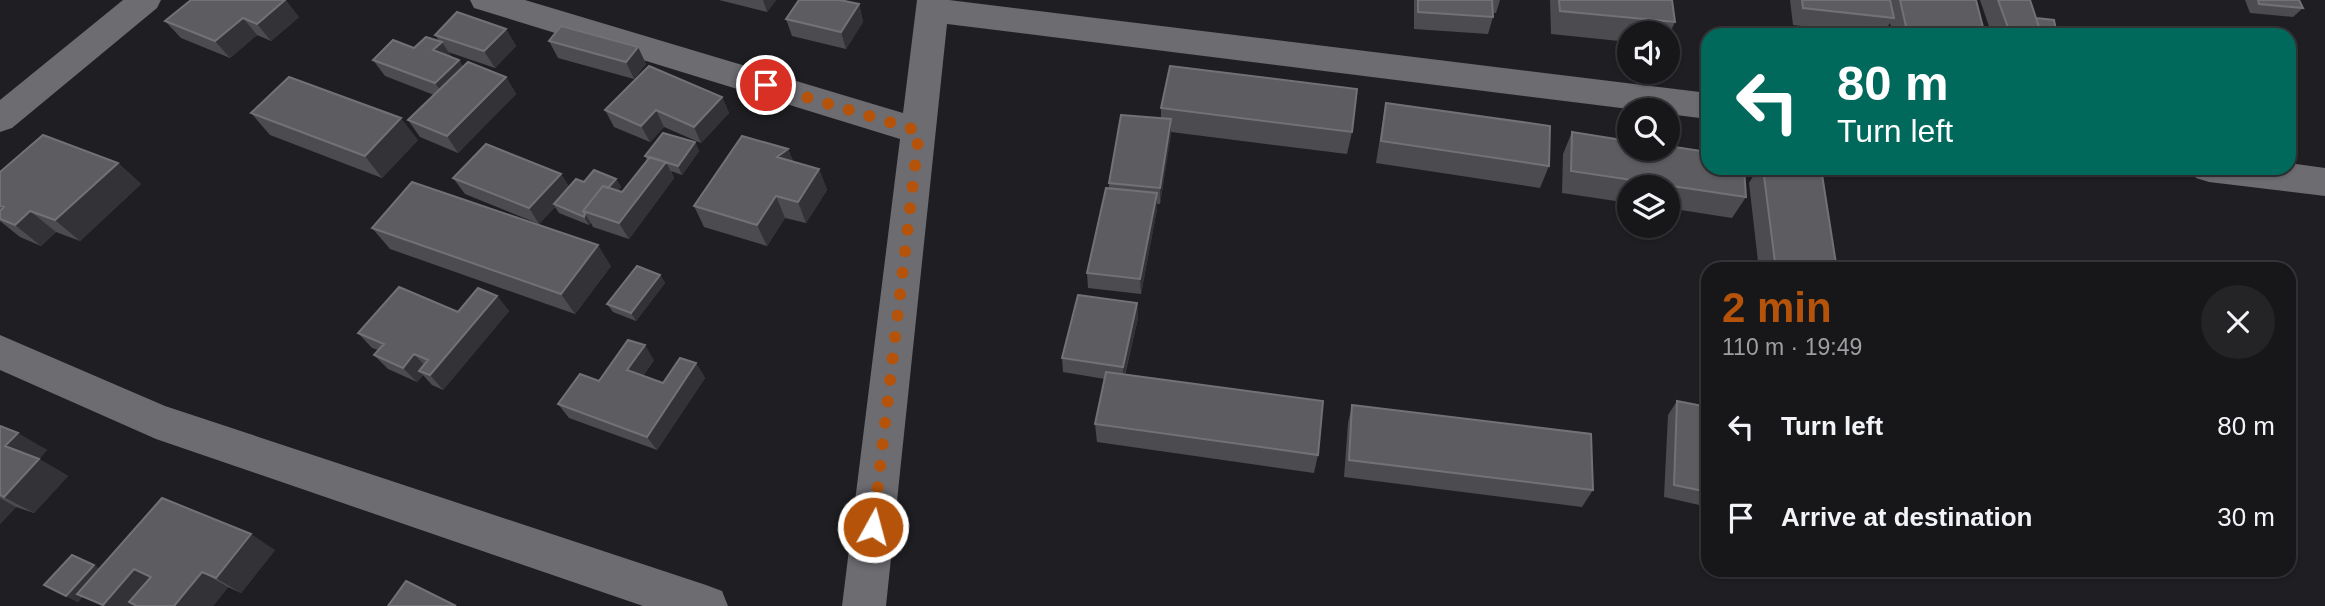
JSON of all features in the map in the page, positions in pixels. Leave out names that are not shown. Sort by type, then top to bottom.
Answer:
[{"type":"street","points":[[0,119],[145,0]]},
{"type":"street","points":[[486,0],[919,131]]},
{"type":"street","points":[[864,606],[932,5],[1701,105]]},
{"type":"street","points":[[2267,175],[2325,182]]},
{"type":"street","points":[[0,352],[156,421],[706,606]]},
{"type":"building","points":[[191,0],[285,0],[257,24],[243,18],[215,41],[165,21]]},
{"type":"building","points":[[799,0],[840,0],[859,4],[841,32],[786,19]]},
{"type":"building","points":[[1418,0],[1492,0],[1493,17],[1418,12]]},
{"type":"building","points":[[1559,0],[1672,0],[1675,21],[1665,21],[1560,11]]},
{"type":"building","points":[[1802,0],[1890,0],[1894,18],[1803,8]]},
{"type":"building","points":[[1900,0],[1976,0],[1983,28],[1906,28]]},
{"type":"building","points":[[1998,0],[2030,0],[2039,28],[2008,28]]},
{"type":"building","points":[[2258,0],[2299,0],[2303,8],[2259,4]]},
{"type":"building","points":[[457,12],[506,29],[484,51],[435,35]]},
{"type":"building","points":[[2036,18],[2054,20],[2056,28],[2039,28]]},
{"type":"building","points":[[561,26],[638,47],[626,62],[549,41]]},
{"type":"building","points":[[426,37],[442,42],[433,50],[459,60],[435,83],[373,60],[393,40],[414,48]]},
{"type":"building","points":[[468,62],[506,77],[447,136],[408,120]]},
{"type":"building","points":[[649,66],[722,97],[694,127],[656,110],[641,126],[605,110]]},
{"type":"building","points":[[1170,66],[1357,89],[1352,132],[1161,108]]},
{"type":"building","points":[[289,77],[401,118],[365,156],[251,113]]},
{"type":"building","points":[[1386,103],[1550,126],[1549,166],[1381,141]]},
{"type":"building","points":[[1121,115],[1171,119],[1160,188],[1109,183]]},
{"type":"building","points":[[1572,132],[1617,139],[1617,161],[1680,161],[1680,148],[1701,151],[1701,175],[1744,175],[1746,197],[1680,187],[1680,175],[1617,175],[1617,178],[1571,171]]},
{"type":"building","points":[[663,133],[695,142],[678,166],[645,156]]},
{"type":"building","points":[[43,135],[118,163],[55,220],[30,211],[15,225],[0,219],[0,211],[4,207],[0,206],[0,172]]},
{"type":"building","points":[[742,136],[788,149],[777,157],[819,169],[798,202],[776,196],[757,225],[694,206]]},
{"type":"building","points":[[486,144],[561,174],[529,208],[453,178]]},
{"type":"building","points":[[650,157],[666,162],[619,223],[583,211],[603,186],[622,192]]},
{"type":"building","points":[[594,170],[616,179],[608,188],[603,186],[583,211],[584,217],[554,204],[576,179],[584,182]]},
{"type":"building","points":[[1764,175],[1822,175],[1836,262],[1775,262]]},
{"type":"building","points":[[412,182],[598,245],[561,294],[372,228]]},
{"type":"building","points":[[1106,188],[1157,193],[1140,279],[1087,273]]},
{"type":"building","points":[[637,266],[660,275],[631,313],[607,304]]},
{"type":"building","points":[[399,287],[458,312],[478,288],[497,296],[430,375],[419,371],[428,360],[414,354],[403,368],[374,355],[384,344],[358,333]]},
{"type":"building","points":[[1078,295],[1137,303],[1123,367],[1062,358]]},
{"type":"building","points":[[628,340],[645,345],[627,370],[663,383],[680,358],[696,363],[647,437],[558,404],[580,374],[599,381]]},
{"type":"building","points":[[1106,372],[1323,401],[1318,455],[1095,424]]},
{"type":"building","points":[[1677,401],[1701,406],[1701,491],[1674,485]]},
{"type":"building","points":[[1352,405],[1591,434],[1593,490],[1349,460]]},
{"type":"building","points":[[0,426],[18,433],[5,446],[39,459],[4,497],[0,495]]},
{"type":"building","points":[[162,498],[251,534],[216,578],[202,572],[174,606],[137,606],[129,602],[151,577],[134,569],[103,605],[77,594]]},
{"type":"building","points":[[72,555],[94,565],[66,596],[44,585]]},
{"type":"building","points":[[406,581],[456,606],[388,606]]},
{"type":"route","points":[[766,85],[919,131],[873,527]]}]
